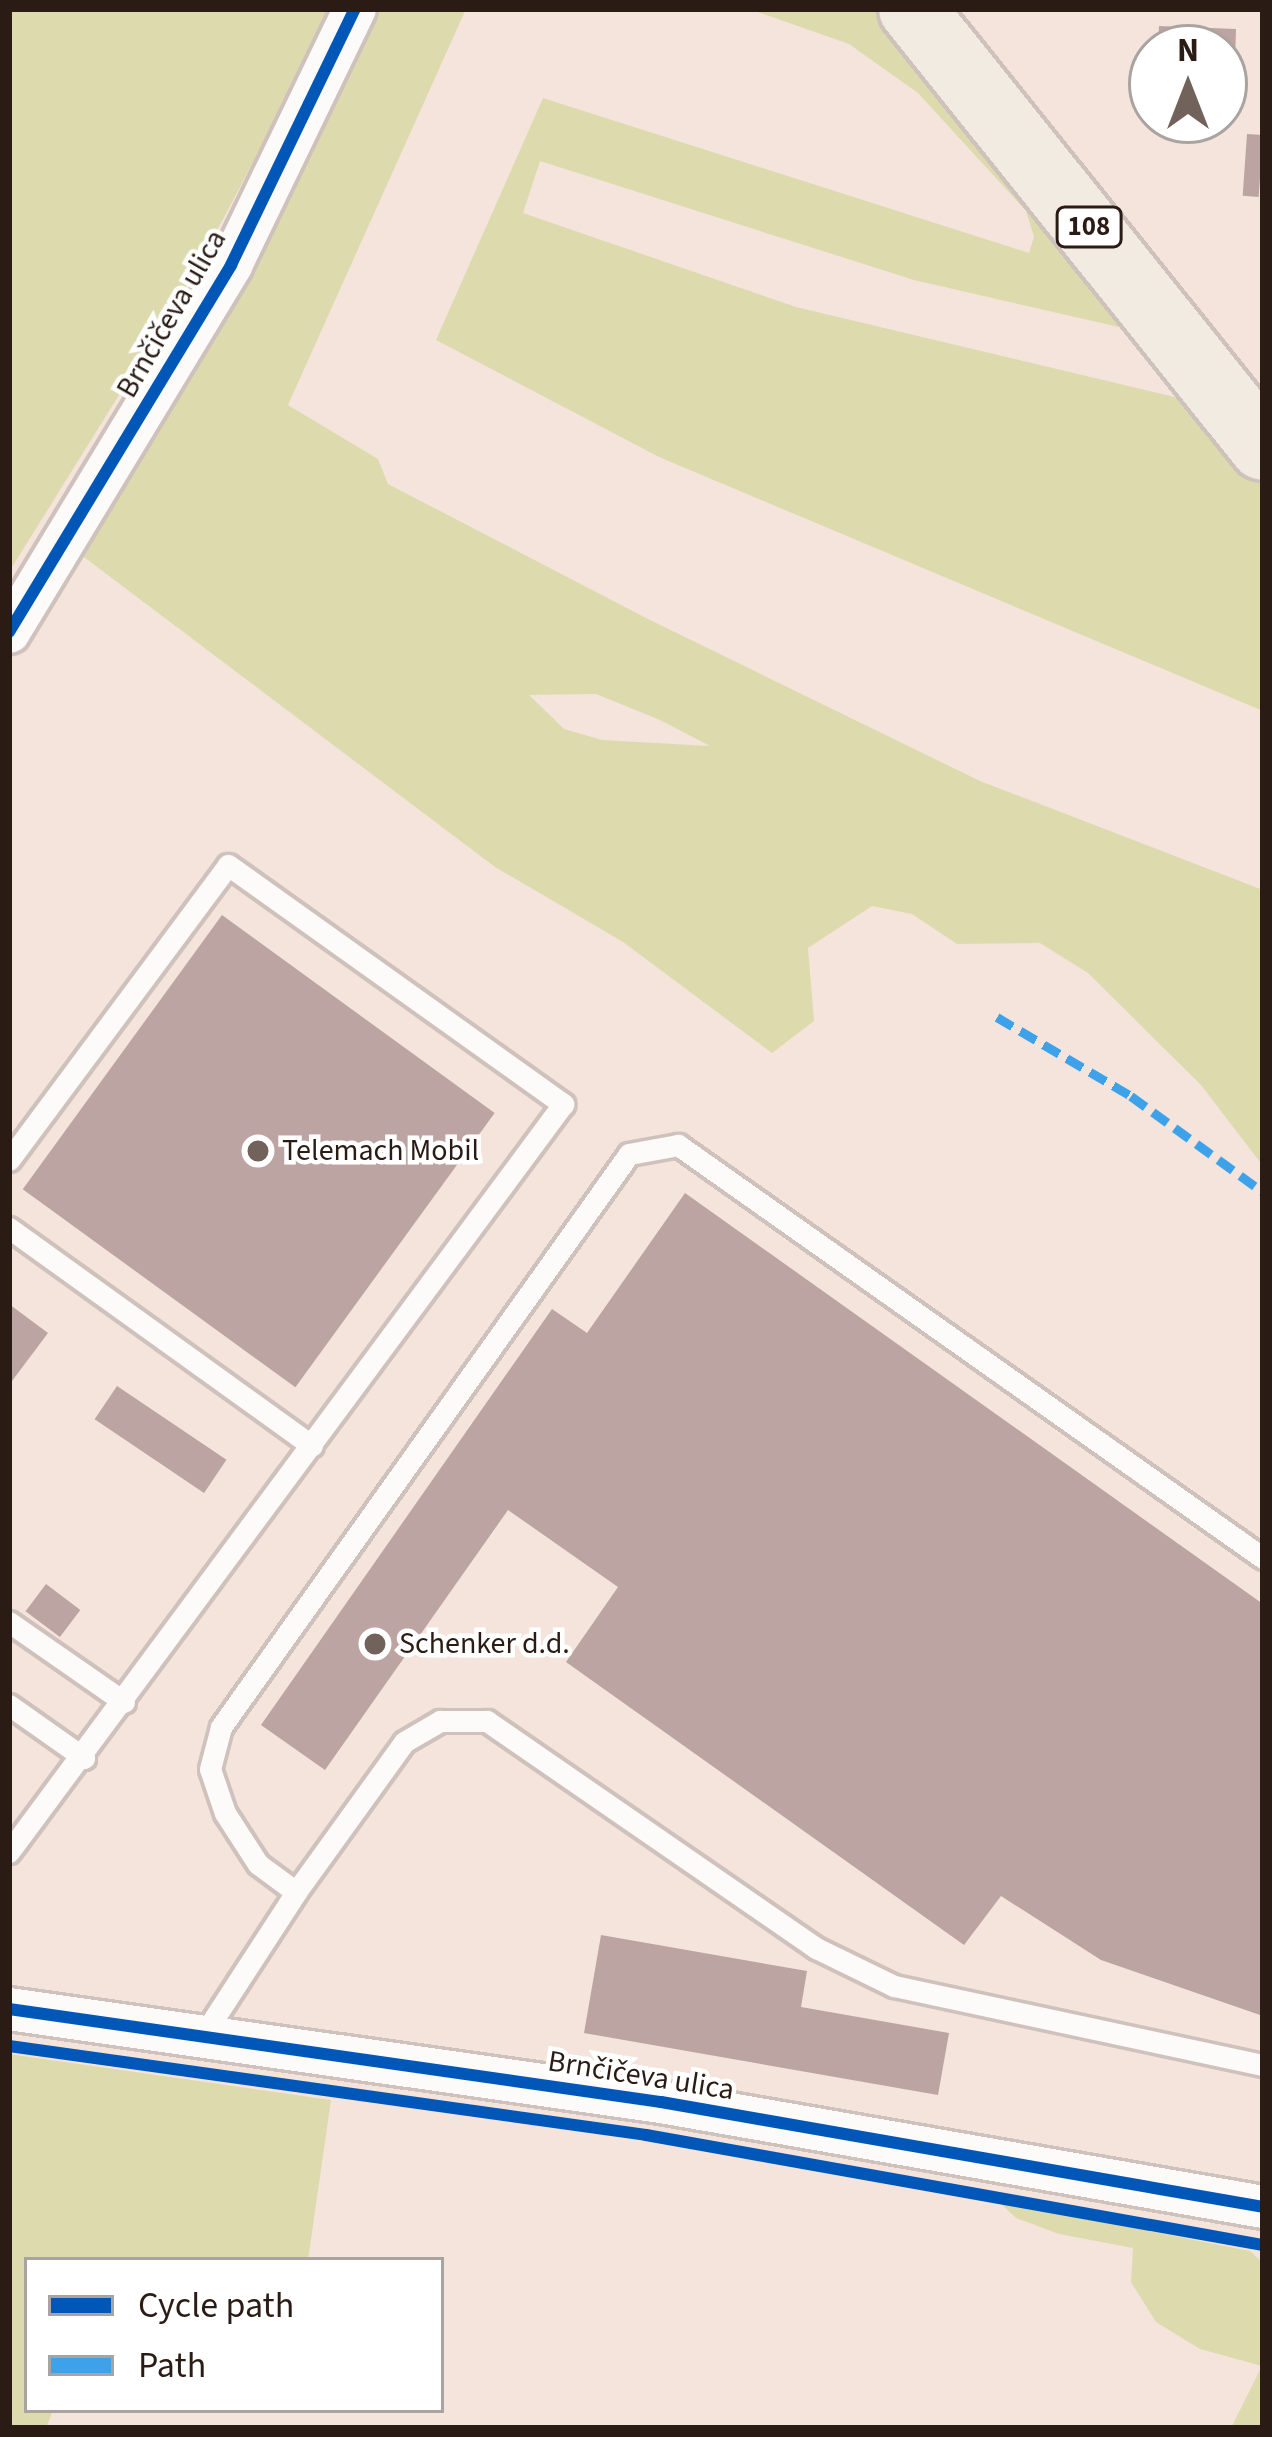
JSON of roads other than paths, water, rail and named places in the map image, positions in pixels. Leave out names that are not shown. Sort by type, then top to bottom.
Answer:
[{"type":"main road","name":"108","points":[[912,9],[1263,447]]},
{"type":"street","name":"Brnčičeva ulica","points":[[9,632],[231,266],[356,9]]},
{"type":"street","name":"Brnčičeva ulica","points":[[9,2009],[661,2102],[1263,2207]]},
{"type":"lane","points":[[9,1160],[228,865],[563,1104],[84,1758],[9,1852]]},
{"type":"lane","points":[[296,1892],[259,1864],[225,1813],[210,1769],[221,1727],[629,1154],[653,1145],[678,1145],[1263,1558]]},
{"type":"lane","points":[[9,1228],[312,1446]]},
{"type":"lane","points":[[9,1622],[124,1702]]},
{"type":"lane","points":[[9,1705],[84,1758]]},
{"type":"lane","points":[[202,2037],[296,1892],[404,1742],[440,1721],[487,1721],[816,1948],[894,1986],[1263,2065]]},
{"type":"place","name":"Telemach Mobil","points":[[258,1151]]},
{"type":"place","name":"Schenker d.d.","points":[[375,1644]]}]
